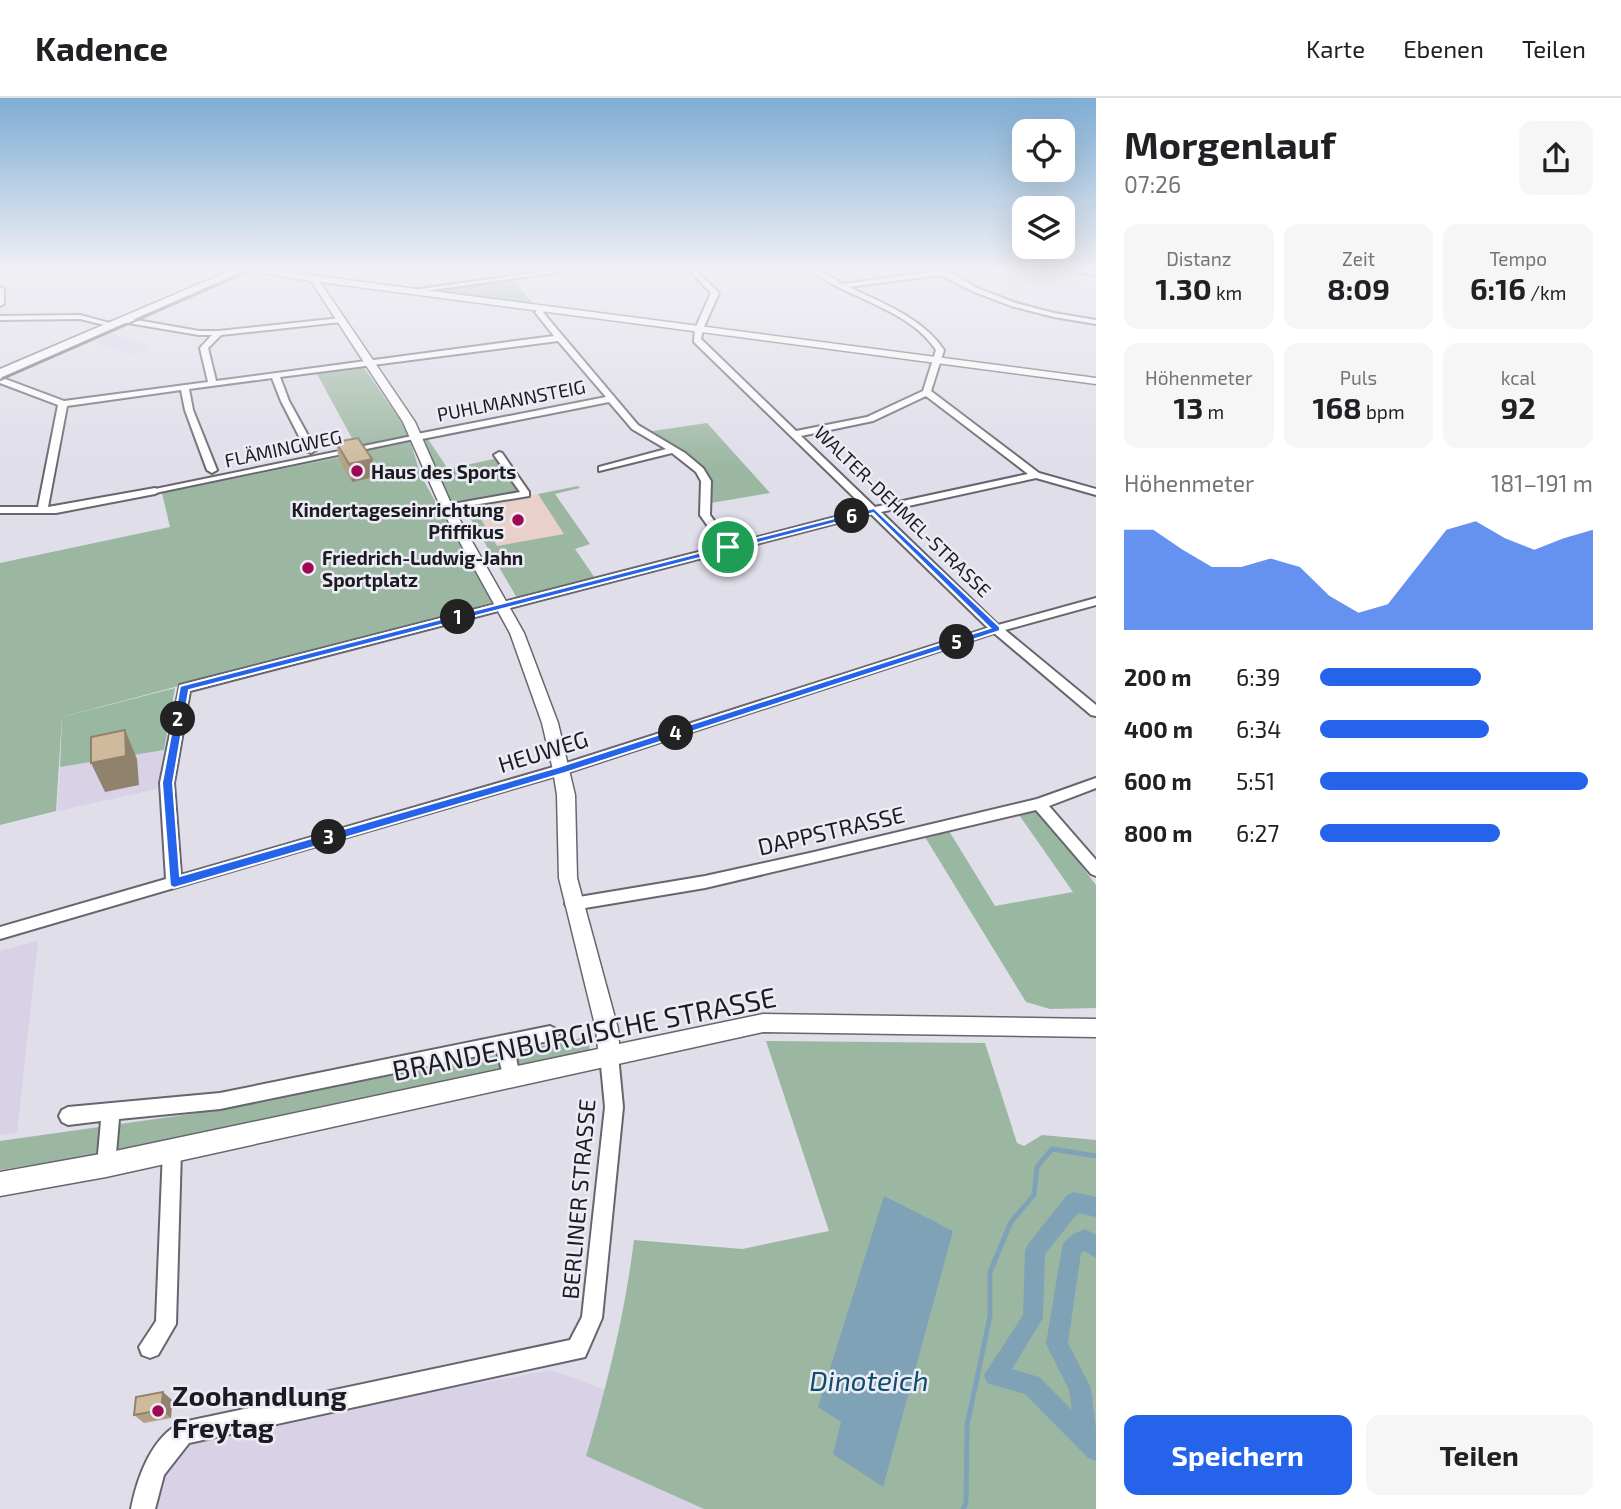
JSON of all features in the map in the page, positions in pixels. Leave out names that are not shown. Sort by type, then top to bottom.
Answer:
[{"type":"main road","points":[[0,374],[89,336]]},
{"type":"street","points":[[213,384],[204,348],[216,336]]},
{"type":"street","name":"BERLINER STRASSE","points":[[143,1509],[147,1485],[158,1460],[183,1433],[577,1349],[592,1318],[614,1107],[607,1030],[572,904],[568,878],[566,795],[550,723],[517,633],[504,606],[447,508],[417,437],[352,336]]},
{"type":"street","points":[[534,340],[538,336]]},
{"type":"street","name":"WALTER-DEHMEL-STRASSE","points":[[698,336],[697,340],[996,629],[1096,712]]},
{"type":"street","points":[[752,336],[1096,381]]},
{"type":"street","points":[[795,434],[870,419],[928,392],[938,360],[939,345],[929,336]]},
{"type":"street","points":[[0,380],[63,404],[559,338],[640,432],[690,460],[703,475],[706,490],[705,515],[728,547]]},
{"type":"street","points":[[276,376],[285,401],[311,450]]},
{"type":"street","points":[[185,388],[189,410],[212,470]]},
{"type":"street","points":[[928,392],[1036,475],[1096,492]]},
{"type":"street","name":"PUHLMANNSTEIG","points":[[417,437],[611,399]]},
{"type":"street","points":[[42,510],[63,404]]},
{"type":"street","name":"FLÄMINGWEG","points":[[155,491],[417,437]]},
{"type":"street","points":[[602,468],[674,450]]},
{"type":"street","points":[[447,508],[526,494],[499,455]]},
{"type":"street","points":[[174,883],[167,783],[184,688],[874,510],[1036,475]]},
{"type":"street","points":[[0,510],[42,510],[155,491]]},
{"type":"street","name":"HEUWEG","points":[[0,933],[561,770],[996,629],[1096,601]]},
{"type":"street","name":"DAPPSTRASSE","points":[[572,904],[705,882],[1039,804],[1096,783]]},
{"type":"street","points":[[1039,804],[1096,870]]},
{"type":"street","name":"BRANDENBURGISCHE STRASSE","points":[[0,1184],[106,1165],[763,1023],[1096,1028]]},
{"type":"street","points":[[68,1116],[220,1101],[550,1034]]},
{"type":"street","points":[[504,1044],[511,1076]]},
{"type":"street","points":[[106,1165],[111,1112]]},
{"type":"street","points":[[150,1347],[166,1324],[173,1150]]},
{"type":"shaded area","points":[[108,336],[118,336],[151,346],[136,355],[94,342]]},
{"type":"shaded area","name":"Kindertageseinrichtung Pfiffikus","points":[[538,494],[564,534],[497,547],[473,506]]},
{"type":"shaded area","points":[[164,750],[157,789],[57,811],[60,767]]},
{"type":"shaded area","points":[[38,941],[17,1132],[0,1135],[0,951]]},
{"type":"shaded area","points":[[551,1370],[606,1390],[586,1456],[704,1509],[151,1509],[155,1486],[199,1435]]},
{"type":"green space","points":[[363,366],[408,432],[420,474],[492,603],[62,717],[56,811],[0,825],[0,563],[170,527],[162,493],[360,453],[317,374]]},
{"type":"green space","points":[[707,423],[770,493],[711,503],[711,487],[701,465],[682,451],[646,432]]},
{"type":"green space","points":[[428,439],[448,469],[498,458],[518,489],[485,501],[449,501],[422,441]]},
{"type":"green space","points":[[578,486],[580,488],[555,494],[590,544],[575,549],[595,578],[517,598],[465,509],[473,506],[497,546],[564,534],[538,494]]},
{"type":"green space","points":[[175,688],[164,750],[60,767],[62,717]]},
{"type":"green space","points":[[1033,811],[1045,818],[1096,885],[1096,1008],[1050,1009],[1026,1002],[925,837],[949,831],[995,906],[1073,892],[1017,812]]},
{"type":"green space","points":[[587,1037],[590,1050],[168,1144],[0,1170],[0,1141],[212,1111]]},
{"type":"green space","points":[[766,1041],[985,1043],[1017,1143],[1024,1146],[1042,1135],[1096,1140],[1096,1509],[704,1509],[586,1456],[626,1295],[634,1240],[742,1249],[829,1231]]},
{"type":"water","name":"Dinoteich","points":[[884,1196],[953,1231],[883,1487],[833,1454],[841,1422],[818,1407]]},
{"type":"building","points":[[358,438],[372,459],[349,464],[336,442]]},
{"type":"building","points":[[125,730],[126,756],[91,763],[91,737]]},
{"type":"building","points":[[163,1392],[161,1410],[134,1415],[136,1397]]},
{"type":"waterway","points":[[963,1509],[966,1504],[967,1426],[990,1316],[990,1272],[1011,1222],[1034,1195],[1037,1167],[1052,1149],[1096,1156]]},
{"type":"waterway","points":[[1096,1207],[1074,1202],[1035,1251],[1033,1318],[995,1375],[1031,1385],[1096,1450]]},
{"type":"waterway","points":[[1086,1439],[1080,1388],[1057,1344],[1072,1247],[1085,1239],[1096,1248]]},
{"type":"tram line","points":[[0,380],[101,336]]},
{"type":"place","name":"Haus des Sports","points":[[357,471]]},
{"type":"place","name":"Kindertageseinrichtung Pfiffikus","points":[[518,520]]},
{"type":"place","name":"Friedrich-Ludwig-Jahn Sportplatz","points":[[308,568]]},
{"type":"place","name":"Zoohandlung Freytag","points":[[158,1411]]},
{"type":"route","points":[[874,510],[996,629],[561,770],[174,883],[167,783],[184,688],[728,547],[874,510]]}]
